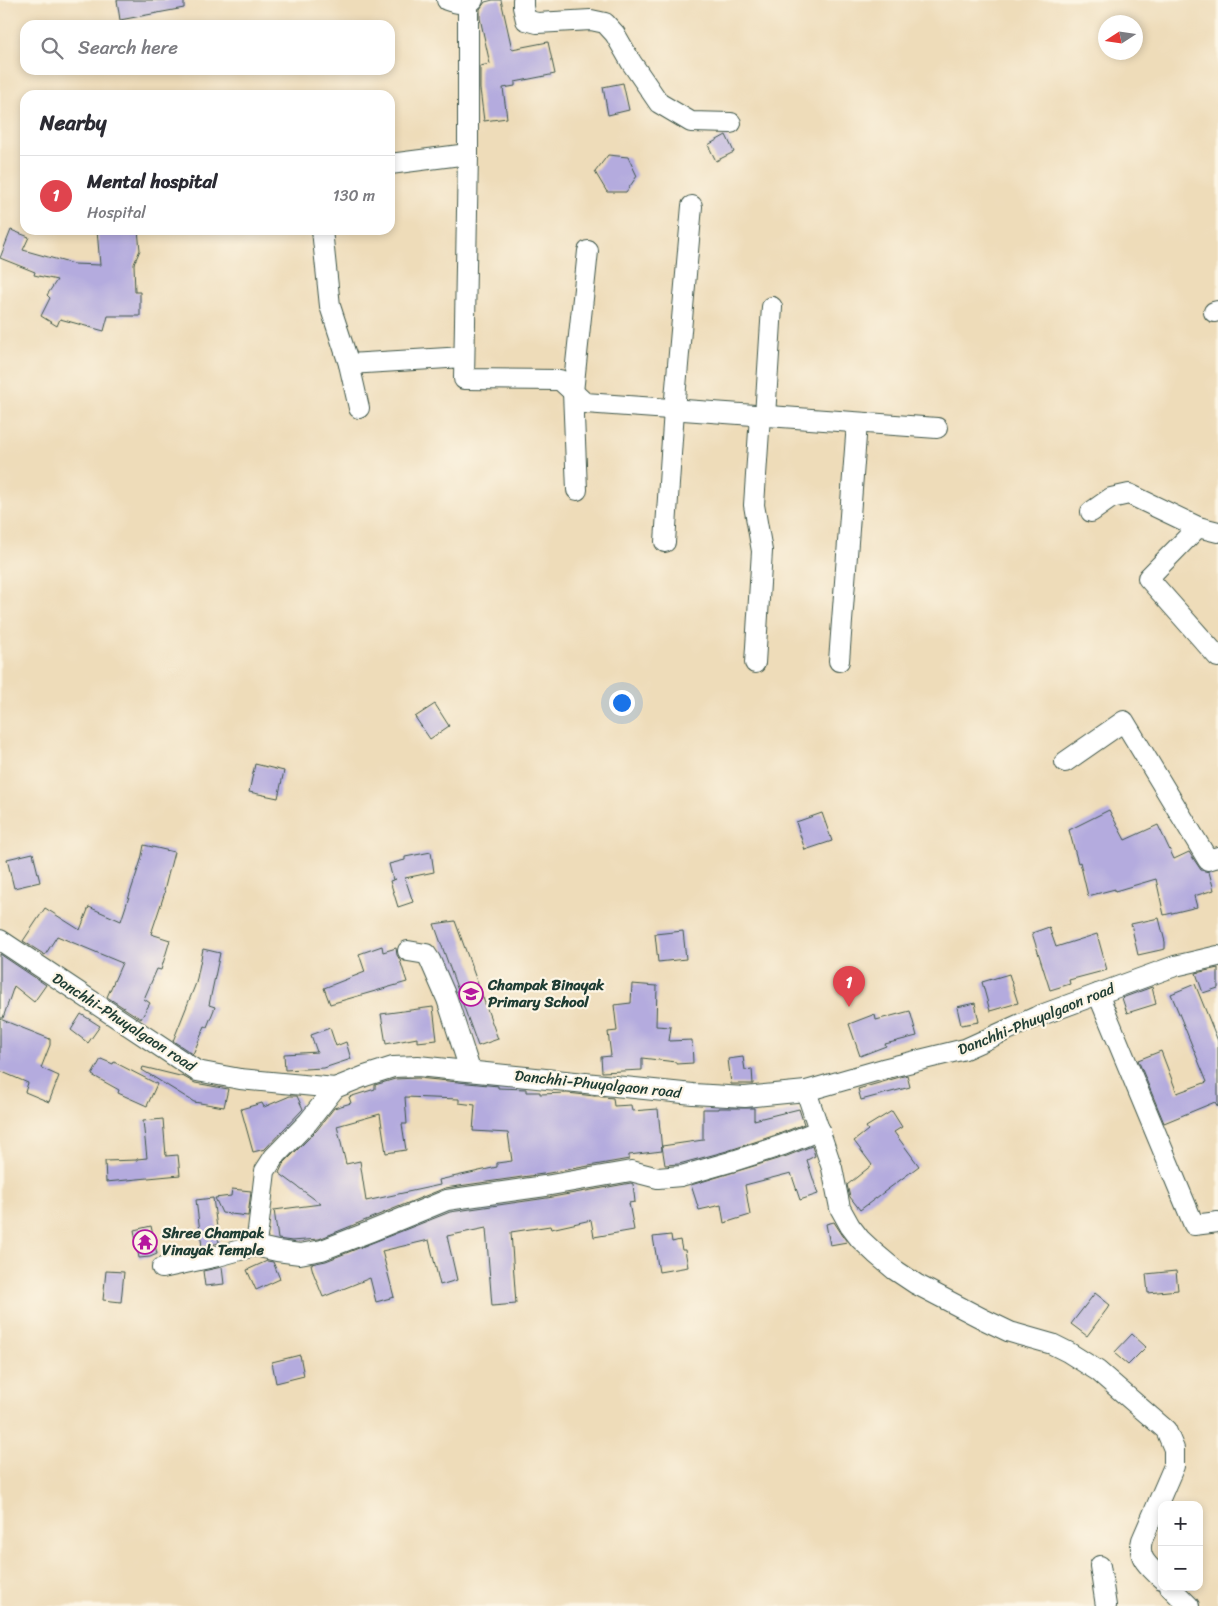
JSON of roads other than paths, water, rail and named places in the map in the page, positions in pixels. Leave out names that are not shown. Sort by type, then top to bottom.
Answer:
[{"type":"street","points":[[447,0],[460,4],[470,1],[464,379],[560,380],[585,403],[937,428]]},
{"type":"street","points":[[523,0],[526,20],[537,23],[591,20],[605,23],[615,34],[659,103],[691,122],[732,123]]},
{"type":"street","points":[[395,163],[468,154]]},
{"type":"street","points":[[665,542],[674,410],[692,206]]},
{"type":"street","points":[[323,235],[330,306],[349,364],[359,408]]},
{"type":"street","points":[[577,490],[573,392],[588,251]]},
{"type":"street","points":[[755,663],[762,551],[754,505],[772,306]]},
{"type":"street","points":[[349,364],[464,357]]},
{"type":"street","points":[[839,661],[857,423]]},
{"type":"street","points":[[1091,512],[1111,498],[1129,494],[1198,528],[1218,532]]},
{"type":"street","points":[[1198,528],[1148,578],[1218,657]]},
{"type":"street","points":[[1064,762],[1124,721],[1208,860],[1218,857]]},
{"type":"street","name":"Danchhi-Phuyalgaon road","points":[[0,940],[197,1071],[240,1079],[335,1088],[394,1067],[418,1066],[744,1097],[806,1091],[883,1069],[965,1049],[1036,1018],[1098,994],[1175,966],[1218,956]]},
{"type":"street","points":[[408,951],[426,954],[430,960],[447,998],[470,1070]]},
{"type":"street","points":[[1098,994],[1194,1225],[1218,1222]]},
{"type":"street","points":[[255,1246],[265,1171],[274,1157],[308,1122],[335,1088]]},
{"type":"street","points":[[806,1091],[832,1168],[840,1208],[855,1232],[876,1254],[916,1284],[984,1320],[1010,1332],[1052,1344],[1068,1352],[1098,1371],[1166,1430],[1174,1449],[1174,1466],[1142,1540],[1140,1549],[1142,1559],[1158,1575]]},
{"type":"street","points":[[162,1268],[255,1246],[300,1254],[322,1250],[447,1200],[632,1171],[658,1178],[681,1176],[783,1145],[820,1130]]},
{"type":"street","points":[[1100,1566],[1106,1606]]},
{"type":"street","points":[[1174,1591],[1189,1606]]},
{"type":"place","name":"Champak Binayak Primary School","points":[[471,994]]},
{"type":"place","name":"Mental hospital","points":[[849,1007]]},
{"type":"place","name":"Shree Champak Vinayak Temple","points":[[145,1242]]}]
